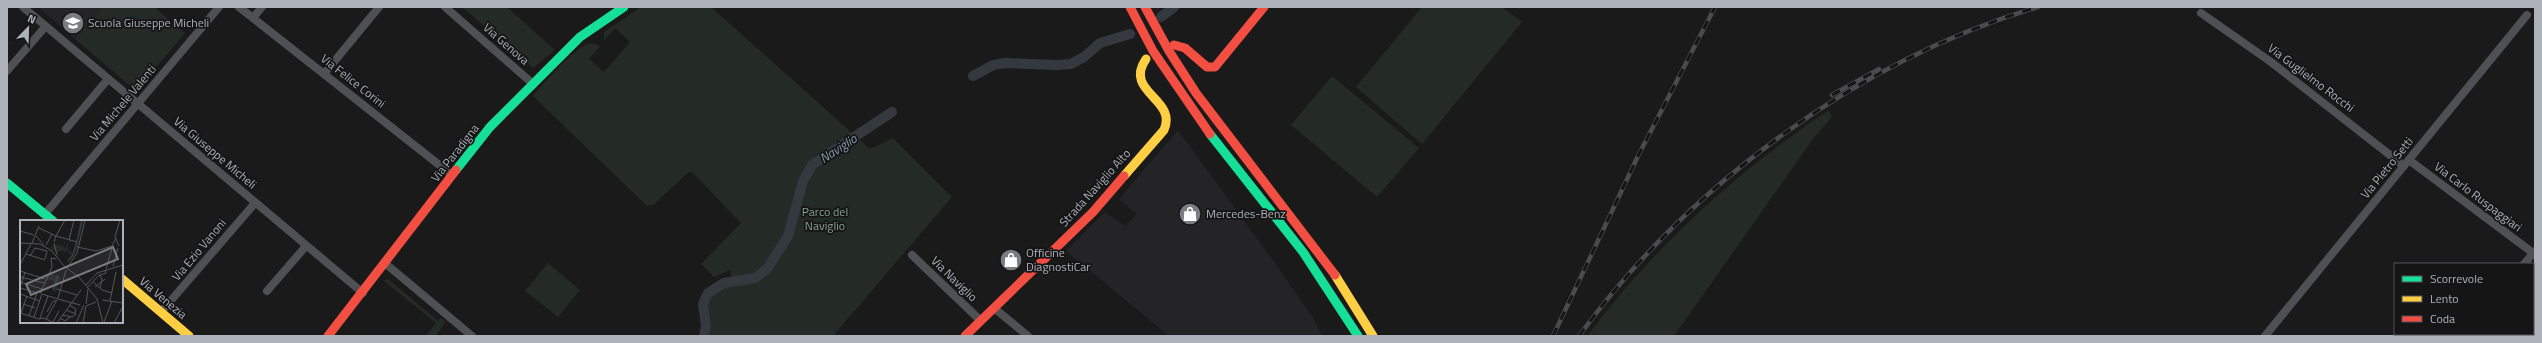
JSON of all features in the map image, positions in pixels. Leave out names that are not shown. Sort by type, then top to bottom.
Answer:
[{"type":"main road","name":"Via Paradigna","points":[[328,336],[386,264],[480,139],[532,83],[580,37],[624,7]]},
{"type":"main road","points":[[1130,7],[1149,46],[1174,85],[1325,284],[1358,336]]},
{"type":"main road","points":[[1145,7],[1168,50],[1190,85],[1333,273],[1373,336]]},
{"type":"main road","points":[[1174,45],[1185,48],[1207,67],[1215,67],[1264,7]]},
{"type":"main road","name":"Strada Naviglio Alto","points":[[965,336],[1093,212],[1166,127],[1168,118],[1167,114],[1140,78],[1139,70],[1146,59]]},
{"type":"main road","points":[[7,183],[52,220]]},
{"type":"main road","name":"Via Venezia","points":[[123,280],[189,336]]},
{"type":"street","name":"Via Giuseppe Micheli","points":[[23,7],[362,293]]},
{"type":"street","name":"Via Michele Valenti","points":[[45,214],[219,7]]},
{"type":"street","name":"Via Felice Corini","points":[[239,7],[452,175]]},
{"type":"street","points":[[253,18],[262,7]]},
{"type":"street","points":[[324,74],[379,7]]},
{"type":"street","name":"Via Genova","points":[[445,7],[532,83]]},
{"type":"street","name":"Via Guglielmo Rocchi","points":[[2202,13],[2271,62],[2407,163]]},
{"type":"street","name":"Via Pietro Setti","points":[[2266,336],[2527,15]]},
{"type":"street","points":[[7,71],[45,27]]},
{"type":"street","points":[[66,129],[108,79]]},
{"type":"street","name":"Via Carlo Ruspaggiari","points":[[2407,163],[2534,252]]},
{"type":"street","name":"Via Ezio Vanoni","points":[[161,312],[255,203]]},
{"type":"street","points":[[267,291],[306,246]]},
{"type":"street","points":[[2525,263],[2534,252]]},
{"type":"street","name":"Via Naviglio","points":[[912,255],[981,321]]},
{"type":"street","points":[[386,264],[472,336]]},
{"type":"street","points":[[994,308],[1028,336]]},
{"type":"shaded area","name":"Scuola Giuseppe Micheli","points":[[38,7],[103,7],[75,39]]},
{"type":"shaded area","points":[[1178,130],[1314,319],[1322,336],[1169,336],[1066,251],[1105,212],[1125,226],[1137,214],[1119,199]]},
{"type":"green space","points":[[103,7],[154,7],[185,33],[136,91],[75,39]]},
{"type":"green space","points":[[462,7],[507,7],[555,50],[533,68]]},
{"type":"green space","name":"Parco del Naviglio","points":[[641,7],[711,7],[870,149],[893,138],[952,197],[833,336],[708,336],[708,302],[710,295],[713,290],[721,286],[733,284],[730,270],[714,277],[701,264],[741,223],[693,173],[689,172],[653,205],[647,206],[533,96],[567,59],[588,44],[600,46],[589,59],[604,72],[630,42],[615,28],[604,41],[604,32]]},
{"type":"green space","points":[[1422,7],[1502,7],[1522,22],[1422,144],[1356,87]]},
{"type":"green space","points":[[1332,76],[1419,148],[1377,197],[1291,125]]},
{"type":"green space","points":[[1829,110],[1832,117],[1813,139],[1674,336],[1587,336],[1640,272],[1698,213],[1761,159]]},
{"type":"green space","points":[[548,263],[580,290],[558,317],[525,291]]},
{"type":"green space","points":[[388,279],[438,321],[441,318],[445,322],[436,336],[426,336],[436,323],[383,280]]},
{"type":"waterway","name":"Naviglio","points":[[1161,17],[1174,7]]},
{"type":"waterway","name":"Naviglio","points":[[973,76],[993,65],[1005,63],[1057,65],[1071,64],[1084,57],[1100,43],[1130,34]]},
{"type":"waterway","name":"Naviglio","points":[[704,336],[706,326],[703,304],[708,293],[724,283],[755,278],[767,269],[788,236],[803,181],[812,165],[892,112]]},
{"type":"railway","points":[[1553,336],[1638,156],[1715,7]]},
{"type":"railway","points":[[1579,336],[1623,281],[1672,228],[1725,180],[1783,135],[1843,95],[1906,60],[1971,30],[2038,7]]},
{"type":"railway","points":[[1832,95],[1879,69]]},
{"type":"traffic: fast","points":[[456,170],[490,127],[580,37],[624,7]]},
{"type":"traffic: fast","points":[[1210,134],[1303,252],[1358,336]]},
{"type":"traffic: fast","points":[[7,183],[52,220]]},
{"type":"traffic: slow","points":[[1124,176],[1164,130],[1166,119],[1164,110],[1145,88],[1141,80],[1141,70],[1146,59]]},
{"type":"traffic: slow","points":[[1335,275],[1373,336]]},
{"type":"traffic: slow","points":[[123,280],[189,336]]},
{"type":"traffic: jam","points":[[1130,7],[1153,51],[1210,134]]},
{"type":"traffic: jam","points":[[1145,7],[1169,51],[1196,93],[1335,275]]},
{"type":"traffic: jam","points":[[1174,45],[1185,48],[1207,67],[1215,67],[1264,7]]},
{"type":"traffic: jam","points":[[328,336],[456,170]]},
{"type":"traffic: jam","points":[[965,336],[1093,212],[1124,176]]},
{"type":"place","name":"Scuola Giuseppe Micheli","points":[[73,23]]},
{"type":"place","name":"Mercedes-Benz","points":[[1190,214]]},
{"type":"place","name":"Officine DiagnostiCar","points":[[1011,260]]}]
